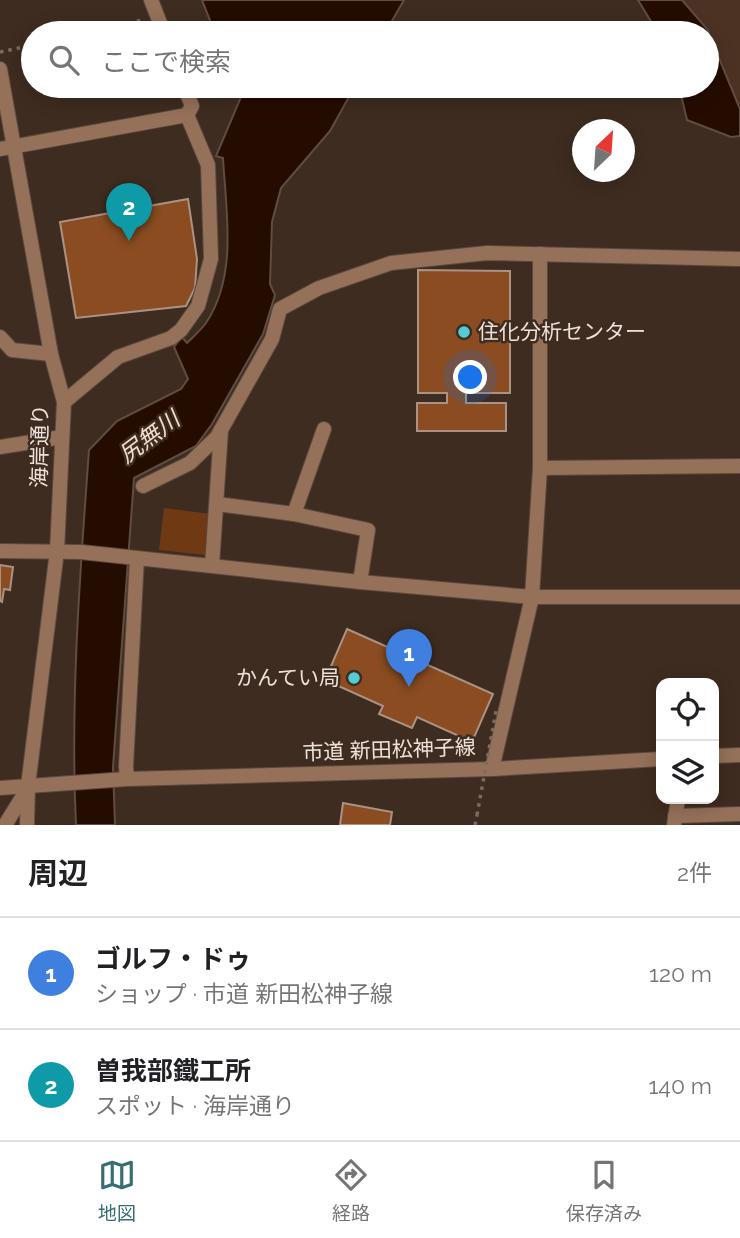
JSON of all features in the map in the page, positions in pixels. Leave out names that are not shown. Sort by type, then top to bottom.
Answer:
[{"type":"street","points":[[151,0],[160,21]]},
{"type":"street","name":"海岸通り","points":[[0,69],[7,147],[51,354],[64,402],[57,551],[28,786],[27,825]]},
{"type":"street","points":[[187,115],[192,106],[189,98]]},
{"type":"street","points":[[7,147],[187,115]]},
{"type":"street","points":[[64,402],[118,357],[171,338],[181,330],[198,306],[211,259],[208,165],[187,115]]},
{"type":"street","points":[[143,486],[190,463],[217,437],[272,339],[280,309],[319,288],[391,262],[487,253],[740,259]]},
{"type":"street","points":[[492,769],[531,597],[540,468],[540,254]]},
{"type":"street","points":[[0,337],[12,350],[51,354]]},
{"type":"street","points":[[212,566],[221,429]]},
{"type":"street","points":[[294,514],[324,429]]},
{"type":"street","points":[[0,447],[62,437]]},
{"type":"street","points":[[540,468],[740,466]]},
{"type":"street","points":[[217,504],[294,514],[368,530],[360,582]]},
{"type":"street","points":[[0,551],[80,552],[531,597],[740,597]]},
{"type":"street","points":[[122,779],[133,558]]},
{"type":"street","points":[[719,756],[740,755]]},
{"type":"street","name":"市道 新田松神子線","points":[[0,788],[122,779],[492,769],[656,759]]},
{"type":"street","points":[[5,825],[28,786]]},
{"type":"street","points":[[674,821],[740,814]]},
{"type":"path","points":[[140,21],[158,16]]},
{"type":"path","points":[[0,52],[21,48]]},
{"type":"path","points":[[475,825],[496,711]]},
{"type":"shaded area","points":[[682,0],[740,0],[740,109],[719,58],[719,21],[700,21]]},
{"type":"shaded area","points":[[164,508],[211,514],[206,555],[159,550]]},
{"type":"water","points":[[202,0],[404,0],[392,21],[210,21]]},
{"type":"water","points":[[638,0],[682,0],[700,21],[651,21]]},
{"type":"water","points":[[719,58],[740,109],[740,136],[731,137],[687,120],[682,98],[719,98]]},
{"type":"water","name":"尻無川","points":[[241,98],[348,98],[330,131],[281,188],[272,222],[270,284],[275,295],[263,334],[212,424],[196,446],[134,478],[113,767],[115,825],[76,825],[75,684],[89,450],[117,421],[181,389],[188,379],[174,347],[182,337],[187,343],[206,323],[223,285],[226,264],[228,243],[223,158],[216,156]]},
{"type":"building","points":[[188,199],[197,259],[195,288],[186,306],[76,318],[60,222]]},
{"type":"building","name":"住化分析センター","points":[[418,270],[510,271],[510,393],[466,393],[466,403],[506,403],[506,431],[417,431],[417,403],[447,403],[447,393],[418,393]]},
{"type":"building","points":[[0,565],[13,567],[10,590],[4,589],[2,602],[0,601]]},
{"type":"building","points":[[347,629],[493,694],[472,742],[417,717],[412,728],[379,714],[383,706],[325,680]]},
{"type":"building","points":[[343,803],[392,812],[390,825],[340,825]]},
{"type":"place","name":"曽我部鐵工所","points":[[129,241]]},
{"type":"place","name":"住化分析センター","points":[[464,332]]},
{"type":"place","name":"かんてい局","points":[[354,678]]},
{"type":"place","name":"ゴルフ・ドゥ","points":[[409,687]]}]
